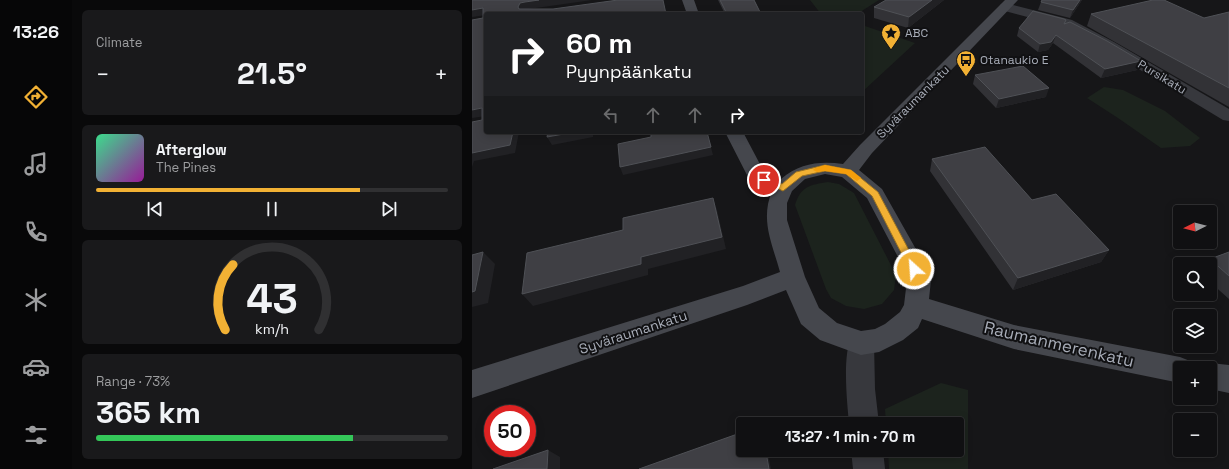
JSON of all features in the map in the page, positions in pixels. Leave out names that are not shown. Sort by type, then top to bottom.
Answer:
[{"type":"main road","points":[[688,0],[692,12]]},
{"type":"main road","name":"Syväraumankatu","points":[[848,172],[866,149],[1009,4]]},
{"type":"main road","points":[[735,134],[755,172],[764,180],[783,188]]},
{"type":"main road","points":[[825,168],[848,172],[875,194],[920,280],[916,306],[909,320],[894,332],[879,340],[861,343],[829,332],[810,316],[792,277],[776,220],[777,203],[783,188],[799,174],[825,168]]},
{"type":"main road","name":"Syväraumankatu","points":[[472,384],[747,295],[792,277]]},
{"type":"main road","name":"Raumanmerenkatu","points":[[916,306],[1014,337],[1173,369]]},
{"type":"main road","points":[[1217,377],[1229,379]]},
{"type":"street","name":"Pursikatu","points":[[1009,4],[1067,23],[1109,45],[1229,116]]},
{"type":"street","points":[[861,343],[861,389],[863,417]]},
{"type":"street","points":[[867,457],[869,469]]},
{"type":"shaded area","points":[[810,0],[879,0],[860,12],[819,12]]},
{"type":"shaded area","points":[[864,26],[915,43],[864,90]]},
{"type":"shaded area","points":[[1104,87],[1123,90],[1165,111],[1200,138],[1190,146],[1161,148],[1087,98]]},
{"type":"shaded area","points":[[828,182],[839,184],[854,193],[896,275],[894,290],[882,304],[864,309],[846,306],[831,298],[826,289],[795,205],[803,190],[816,184]]},
{"type":"shaded area","points":[[941,383],[968,390],[968,469],[889,469],[888,457],[964,457],[964,417],[886,417],[885,409]]},
{"type":"building","points":[[472,0],[539,0],[520,3],[518,7],[519,9],[553,9],[618,0],[663,0],[666,12],[484,12],[484,134],[513,134],[510,145],[472,153],[472,122],[482,120],[482,108],[472,110],[472,20],[483,18],[483,8],[472,10]]},
{"type":"building","points":[[720,0],[754,0],[760,12],[726,12]]},
{"type":"building","points":[[886,0],[932,0],[909,17],[874,7]]},
{"type":"building","points":[[1042,0],[1080,0],[1073,10],[1041,2]]},
{"type":"building","points":[[1153,0],[1164,0],[1204,18],[1229,12],[1229,88],[1091,14]]},
{"type":"building","points":[[1033,11],[1064,19],[1066,20],[1064,24],[1070,22],[1141,61],[1105,69],[1056,35],[1051,42],[1040,44],[1019,28]]},
{"type":"building","points":[[1023,66],[1049,88],[999,99],[975,75]]},
{"type":"building","points":[[548,134],[564,134],[547,137]]},
{"type":"building","points":[[651,134],[708,134],[711,147],[620,167],[618,144],[651,137]]},
{"type":"building","points":[[985,147],[1032,200],[1056,194],[1109,250],[1018,278],[932,159]]},
{"type":"building","points":[[713,198],[722,237],[641,257],[641,264],[522,294],[527,253],[623,230],[623,218]]},
{"type":"building","points":[[483,252],[475,291],[472,292],[472,255]]},
{"type":"building","points":[[1229,252],[1229,276],[1217,265],[1217,257],[1215,257]]},
{"type":"building","points":[[736,434],[736,457],[767,457],[769,469],[639,469]]},
{"type":"building","points":[[548,450],[547,469],[493,469],[528,457],[536,457],[536,454]]},
{"type":"slow traffic","points":[[817,170],[825,168],[848,172],[857,178]]},
{"type":"place","name":"ABC","points":[[891,50]]},
{"type":"place","name":"Otanaukio E","points":[[966,77]]},
{"type":"route","points":[[764,180],[783,188],[799,174],[825,168],[848,172],[875,194],[914,269]]}]
